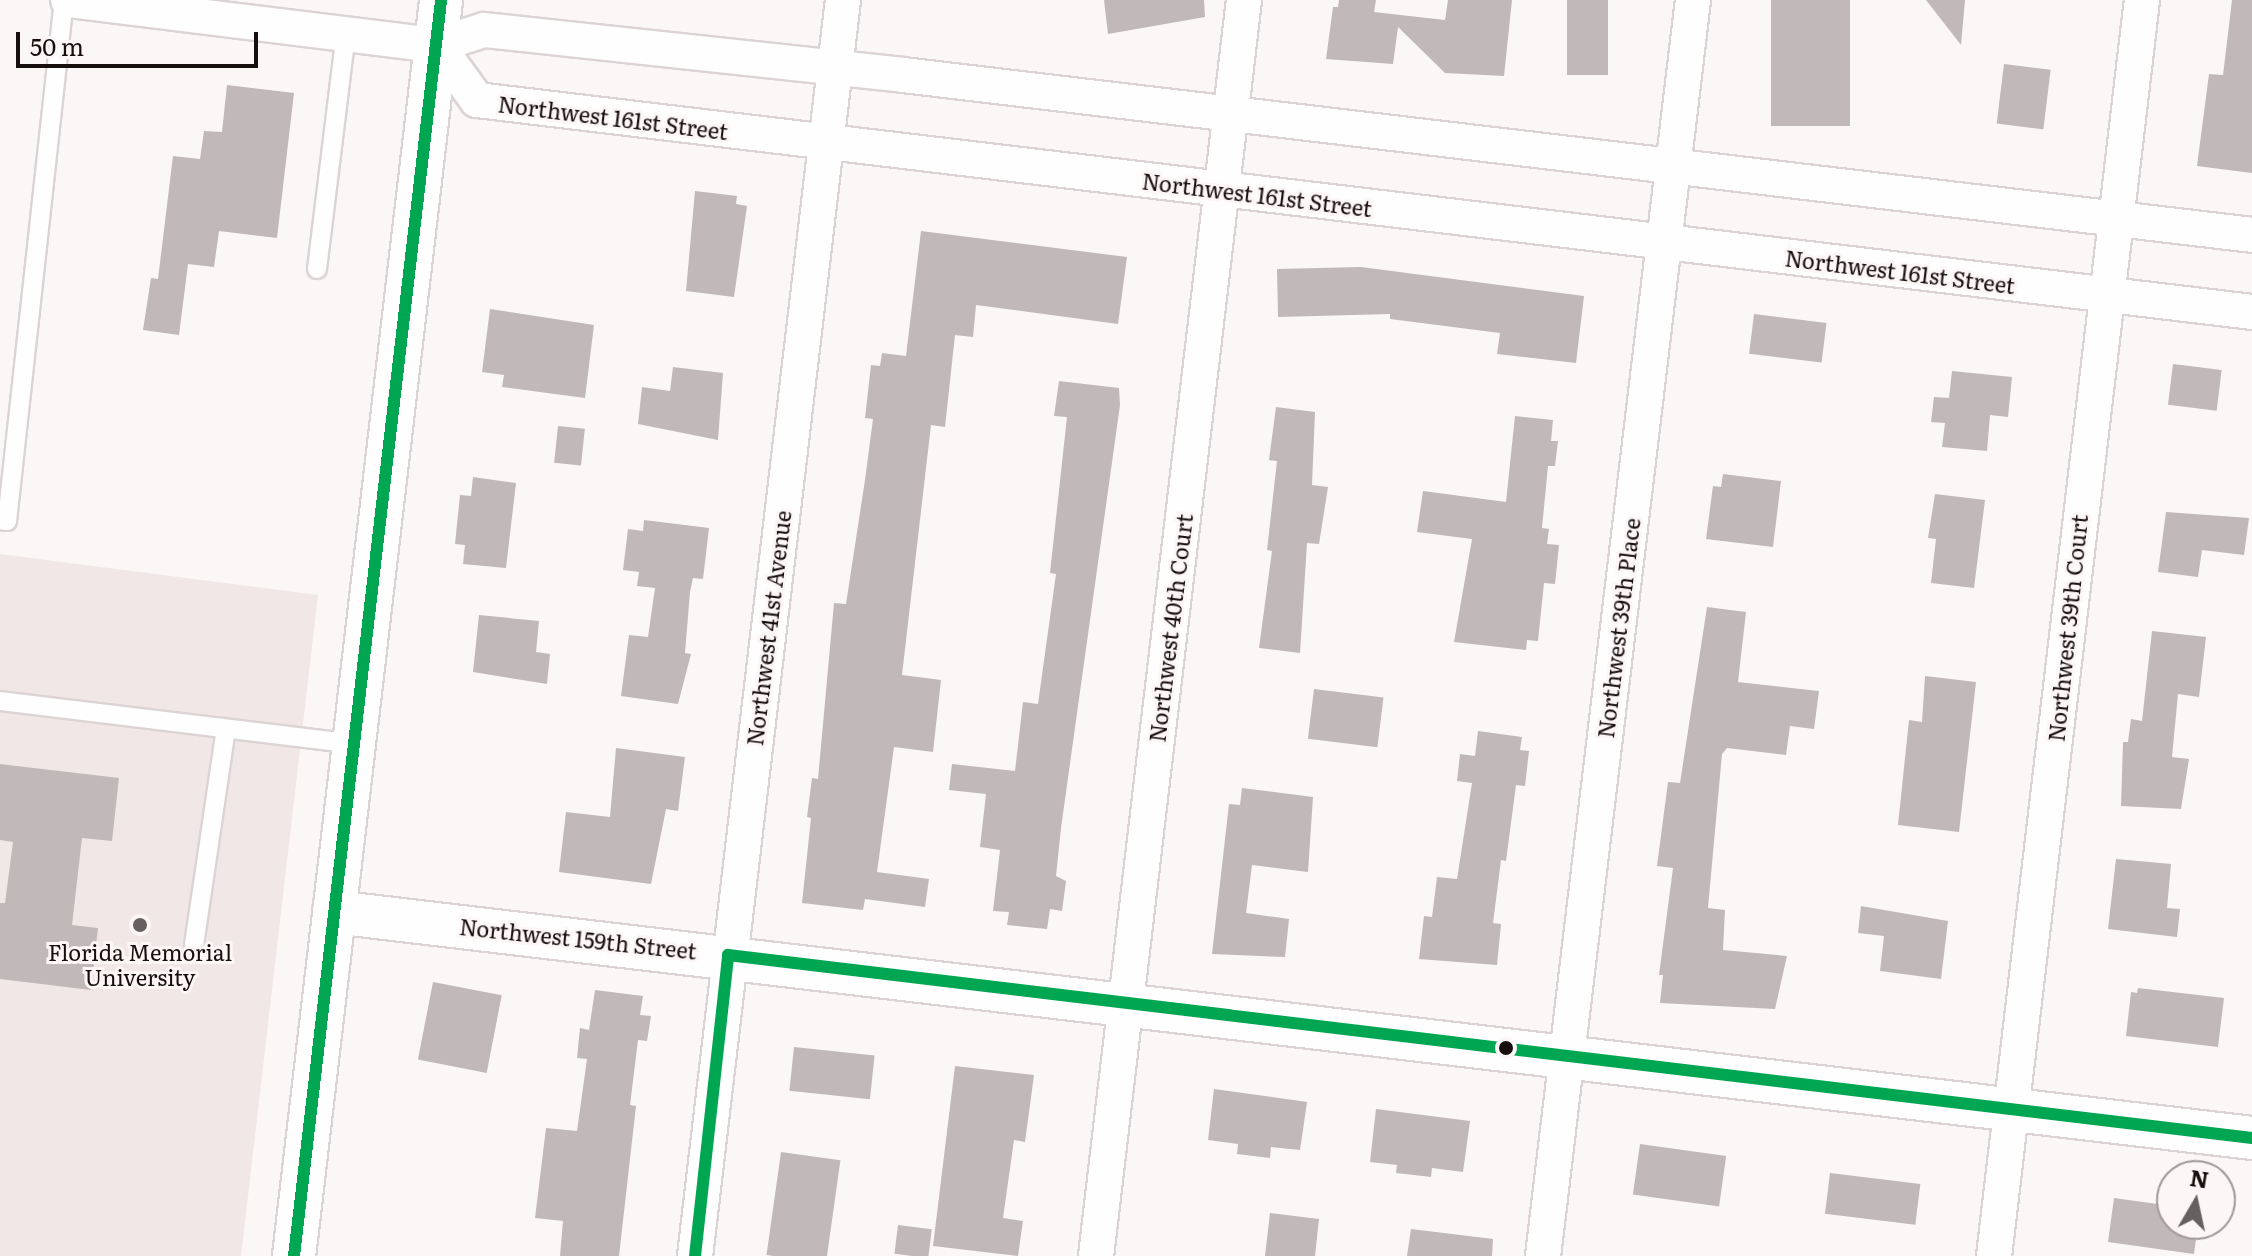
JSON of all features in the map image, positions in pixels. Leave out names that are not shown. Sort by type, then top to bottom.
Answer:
[{"type":"street","points":[[74,0],[437,45],[484,30],[1231,114],[2252,235]]},
{"type":"street","points":[[294,1256],[441,0]]},
{"type":"street","name":"Northwest 41st Avenue","points":[[695,1256],[728,955],[843,0]]},
{"type":"street","name":"Northwest 40th Court","points":[[1096,1256],[1244,0]]},
{"type":"street","name":"Northwest 39th Place","points":[[1543,1256],[1693,0]]},
{"type":"street","name":"Northwest 39th Court","points":[[1994,1256],[2142,0]]},
{"type":"street","name":"Northwest 161st Street","points":[[437,45],[477,100],[2252,312]]},
{"type":"street","name":"Northwest 159th Street","points":[[334,912],[728,955],[2252,1138]]},
{"type":"lane","points":[[0,520],[7,521],[74,0]]},
{"type":"lane","points":[[317,269],[346,33]]},
{"type":"lane","points":[[0,701],[354,744]]},
{"type":"lane","points":[[194,945],[226,729]]},
{"type":"shaded area","name":"Florida Memorial University","points":[[0,554],[318,595],[241,1256],[0,1256]]},
{"type":"building","points":[[1104,0],[1204,0],[1205,17],[1108,34]]},
{"type":"building","points":[[1339,0],[1376,0],[1374,12],[1445,20],[1448,0],[1512,0],[1504,76],[1445,73],[1398,27],[1393,64],[1326,59],[1333,7],[1338,7]]},
{"type":"building","points":[[1567,0],[1608,0],[1608,75],[1567,75]]},
{"type":"building","points":[[1771,0],[1850,0],[1850,126],[1771,126]]},
{"type":"building","points":[[1926,0],[1965,0],[1961,45]]},
{"type":"building","points":[[2232,0],[2252,0],[2252,173],[2197,166],[2209,74],[2223,75]]},
{"type":"building","points":[[2004,64],[2051,70],[2043,129],[1997,124]]},
{"type":"building","points":[[227,85],[294,93],[277,238],[219,231],[214,267],[188,264],[179,335],[143,330],[151,278],[158,279],[173,156],[200,159],[204,131],[222,132]]},
{"type":"building","points":[[695,191],[737,196],[736,204],[747,206],[734,297],[686,291]]},
{"type":"building","points":[[921,231],[1127,257],[1118,324],[976,305],[973,337],[955,335],[945,427],[931,425],[902,675],[941,680],[933,752],[894,747],[877,872],[929,879],[925,907],[865,899],[863,910],[802,903],[811,818],[807,817],[812,778],[818,779],[834,603],[846,604],[873,419],[865,418],[871,365],[880,366],[882,353],[906,356]]},
{"type":"building","points":[[1361,267],[1584,296],[1576,363],[1497,354],[1500,333],[1390,319],[1390,314],[1278,317],[1277,269]]},
{"type":"building","points":[[490,309],[594,325],[585,398],[502,387],[504,375],[482,372]]},
{"type":"building","points":[[1754,314],[1826,323],[1822,363],[1749,354]]},
{"type":"building","points":[[2173,364],[2222,370],[2217,411],[2168,405]]},
{"type":"building","points":[[673,367],[723,373],[718,440],[638,424],[642,387],[670,391]]},
{"type":"building","points":[[1952,371],[2012,377],[2008,417],[1990,415],[1987,451],[1942,447],[1945,423],[1931,422],[1934,397],[1949,398]]},
{"type":"building","points":[[1059,381],[1119,388],[1120,405],[1061,828],[1056,876],[1066,881],[1062,911],[1050,909],[1047,929],[1007,925],[1009,912],[993,911],[1000,850],[980,847],[986,794],[949,790],[952,764],[1015,771],[1023,702],[1038,704],[1056,574],[1050,573],[1067,417],[1054,416]]},
{"type":"building","points":[[1276,407],[1315,412],[1312,485],[1328,487],[1319,544],[1307,543],[1300,653],[1259,648],[1272,551],[1267,550],[1277,461],[1269,460]]},
{"type":"building","points":[[1515,416],[1553,420],[1551,441],[1558,441],[1555,466],[1548,466],[1542,528],[1549,529],[1547,544],[1559,545],[1555,584],[1544,583],[1538,641],[1527,640],[1526,650],[1454,642],[1472,539],[1417,532],[1423,491],[1506,502]]},
{"type":"building","points":[[558,426],[585,429],[581,466],[554,463]]},
{"type":"building","points":[[1723,474],[1781,481],[1773,547],[1706,539],[1713,486],[1721,487]]},
{"type":"building","points":[[473,477],[516,483],[506,568],[463,564],[465,545],[455,544],[460,495],[471,496]]},
{"type":"building","points":[[1935,494],[1985,500],[1974,588],[1931,583],[1936,539],[1928,538]]},
{"type":"building","points":[[2166,512],[2249,518],[2244,555],[2202,550],[2198,577],[2158,572]]},
{"type":"building","points":[[644,520],[709,528],[703,579],[693,578],[690,592],[685,653],[691,654],[678,704],[621,696],[629,635],[648,637],[655,588],[637,586],[639,572],[623,570],[628,529],[643,531]]},
{"type":"building","points":[[1707,607],[1746,612],[1738,682],[1819,691],[1814,729],[1790,726],[1786,755],[1727,748],[1722,754],[1708,908],[1725,910],[1723,950],[1787,956],[1775,1009],[1660,1003],[1663,975],[1659,975],[1673,868],[1657,866],[1668,782],[1680,783]]},
{"type":"building","points":[[479,615],[539,621],[536,652],[550,654],[547,684],[473,672]]},
{"type":"building","points":[[2152,631],[2206,637],[2199,697],[2178,694],[2172,757],[2189,759],[2181,809],[2121,806],[2123,742],[2128,742],[2131,719],[2142,721]]},
{"type":"building","points":[[1925,676],[1976,682],[1959,832],[1898,825],[1909,720],[1922,722]]},
{"type":"building","points":[[1314,689],[1383,698],[1377,747],[1308,739]]},
{"type":"building","points":[[1478,731],[1522,737],[1520,750],[1529,751],[1525,786],[1516,785],[1506,861],[1501,860],[1493,923],[1501,924],[1497,965],[1419,959],[1424,916],[1432,917],[1437,877],[1457,879],[1472,783],[1457,781],[1460,754],[1475,756]]},
{"type":"building","points":[[616,748],[685,757],[678,811],[666,809],[651,884],[559,872],[566,812],[610,817]]},
{"type":"building","points":[[0,764],[119,778],[112,841],[82,838],[72,925],[98,928],[91,990],[0,979],[0,903],[5,903],[13,842],[0,840]]},
{"type":"building","points":[[1242,788],[1313,797],[1308,872],[1252,865],[1246,913],[1289,919],[1285,957],[1212,954],[1229,804],[1240,805]]},
{"type":"building","points":[[2116,859],[2171,864],[2167,908],[2180,909],[2177,937],[2108,929]]},
{"type":"building","points":[[1861,906],[1948,921],[1941,979],[1880,971],[1884,936],[1858,933]]},
{"type":"building","points":[[433,982],[502,995],[487,1073],[418,1060]]},
{"type":"building","points":[[2138,988],[2224,998],[2218,1047],[2126,1036],[2131,992],[2137,993]]},
{"type":"building","points":[[595,990],[643,996],[640,1015],[651,1016],[647,1041],[638,1040],[630,1105],[636,1106],[619,1256],[560,1256],[563,1221],[535,1218],[546,1128],[577,1131],[587,1059],[577,1058],[580,1028],[589,1030]]},
{"type":"building","points":[[794,1047],[875,1055],[870,1099],[789,1091]]},
{"type":"building","points":[[955,1066],[1034,1075],[1025,1142],[1014,1140],[1003,1218],[1023,1221],[1018,1256],[933,1246]]},
{"type":"building","points":[[1214,1089],[1307,1102],[1300,1150],[1271,1147],[1270,1158],[1237,1154],[1238,1144],[1208,1140]]},
{"type":"building","points":[[1376,1109],[1470,1121],[1463,1172],[1432,1168],[1431,1177],[1396,1173],[1397,1165],[1370,1162]]},
{"type":"building","points":[[1640,1144],[1726,1156],[1719,1207],[1633,1195]]},
{"type":"building","points":[[781,1152],[840,1160],[827,1256],[767,1255]]},
{"type":"building","points":[[1830,1173],[1920,1184],[1915,1225],[1825,1214]]},
{"type":"building","points":[[2114,1198],[2156,1204],[2156,1240],[2196,1240],[2194,1254],[2108,1242]]},
{"type":"building","points":[[1270,1213],[1319,1219],[1315,1256],[1265,1256]]},
{"type":"building","points":[[898,1225],[932,1229],[928,1256],[894,1254]]},
{"type":"building","points":[[1411,1229],[1493,1239],[1492,1256],[1407,1256]]},
{"type":"transit line","points":[[294,1256],[441,0]]},
{"type":"transit line","points":[[695,1256],[728,955],[2252,1138]]},
{"type":"place","name":"Florida Memorial University","points":[[140,925]]}]
